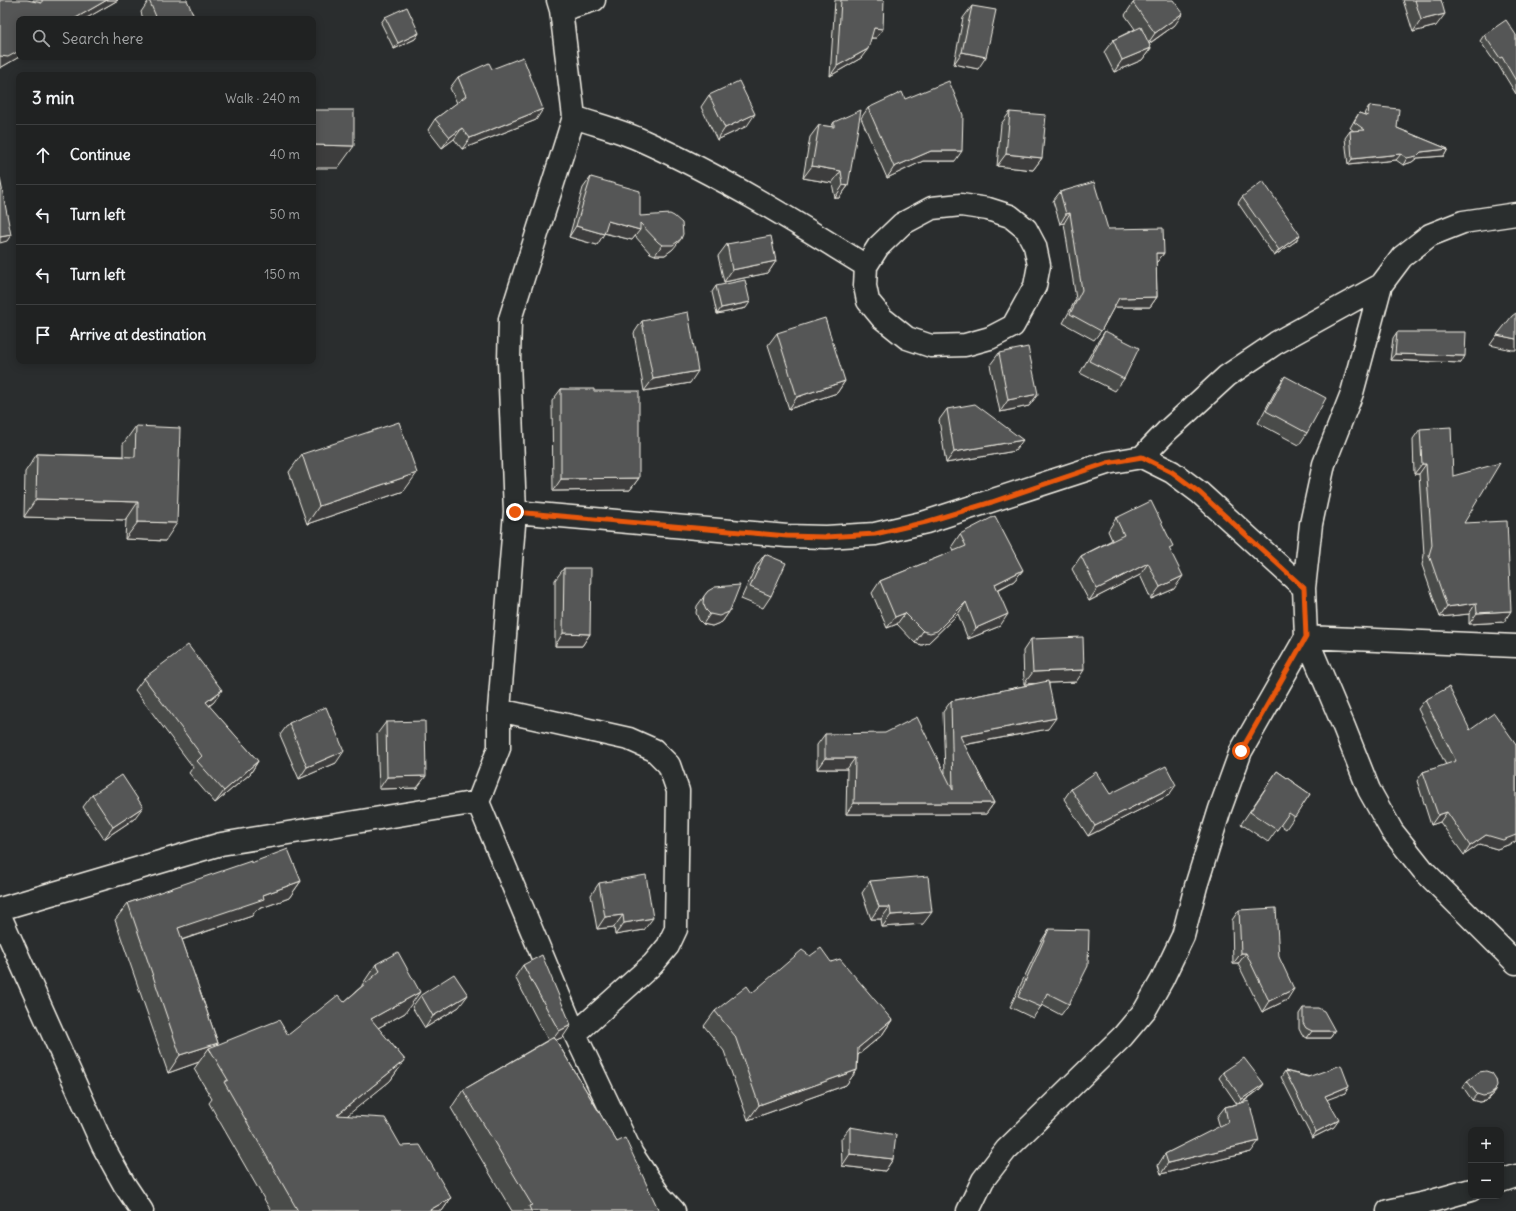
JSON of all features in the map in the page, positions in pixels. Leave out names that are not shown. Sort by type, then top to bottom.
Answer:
[{"type":"street","points":[[594,0],[559,5],[574,117],[510,319],[509,361],[515,512],[499,710],[499,748],[478,802],[575,1034],[632,1154],[660,1196],[674,1211]]},
{"type":"street","points":[[574,117],[642,140],[720,180],[789,218],[866,266]]},
{"type":"street","points":[[960,205],[988,209],[1010,216],[1026,229],[1036,246],[1039,265],[1035,286],[1013,326],[990,338],[965,345],[931,346],[907,338],[882,318],[868,301],[865,286],[866,266],[878,247],[902,224],[932,208],[960,205]]},
{"type":"street","points":[[1516,214],[1463,222],[1430,236],[1402,257],[1381,285],[1352,393],[1324,464],[1311,524],[1304,588],[1306,637],[1370,790],[1392,831],[1423,870],[1516,963]]},
{"type":"street","points":[[1142,457],[1167,431],[1227,376],[1276,343],[1381,285]]},
{"type":"street","points":[[515,512],[787,536],[826,537],[875,534],[926,522],[992,502],[1107,463],[1142,457],[1172,472],[1200,493],[1304,588]]},
{"type":"street","points":[[1306,637],[1516,646]]},
{"type":"street","points":[[968,1211],[983,1180],[1006,1150],[1123,1036],[1145,1010],[1162,980],[1183,936],[1196,886],[1220,809],[1241,751],[1306,637]]},
{"type":"street","points":[[499,710],[629,738],[654,750],[669,765],[678,791],[676,929],[668,946],[653,964],[575,1034]]},
{"type":"street","points":[[0,909],[221,844],[478,802]]},
{"type":"street","points":[[0,916],[103,1146],[124,1184],[142,1211]]},
{"type":"street","points":[[1504,1180],[1516,1176]]},
{"type":"street","points":[[1388,1211],[1425,1203],[1468,1191]]},
{"type":"building","points":[[0,0],[27,0],[42,3],[42,0],[107,0],[79,16],[16,16],[16,53],[8,57],[0,56]]},
{"type":"building","points":[[149,0],[187,0],[194,16],[156,16]]},
{"type":"building","points":[[841,0],[884,0],[883,29],[874,28],[868,49],[837,66]]},
{"type":"building","points":[[1137,0],[1173,0],[1183,13],[1155,33],[1133,3]]},
{"type":"building","points":[[1415,0],[1441,0],[1445,14],[1421,20]]},
{"type":"building","points":[[972,6],[996,10],[986,57],[962,52]]},
{"type":"building","points":[[407,7],[419,33],[398,43],[385,17]]},
{"type":"building","points":[[1506,20],[1516,35],[1516,81],[1502,57],[1500,58],[1484,35]]},
{"type":"building","points":[[1141,27],[1151,48],[1122,60],[1113,40]]},
{"type":"building","points":[[523,57],[543,109],[470,138],[462,128],[450,137],[435,119],[466,96],[458,77],[489,63],[492,69]]},
{"type":"building","points":[[739,81],[755,114],[725,128],[709,95]]},
{"type":"building","points":[[949,81],[963,115],[962,151],[931,151],[894,167],[868,108],[902,92],[905,99]]},
{"type":"building","points":[[1369,106],[1399,109],[1397,128],[1448,149],[1421,152],[1417,156],[1407,158],[1401,154],[1352,159],[1350,131],[1365,130],[1354,122],[1359,113],[1368,116]]},
{"type":"building","points":[[316,110],[354,110],[354,146],[316,145]]},
{"type":"building","points":[[861,110],[848,186],[843,185],[841,171],[812,166],[819,125],[834,127],[834,122]]},
{"type":"building","points":[[1010,112],[1046,115],[1042,158],[1006,154]]},
{"type":"building","points":[[591,177],[640,191],[640,216],[670,214],[674,216],[682,223],[683,234],[681,239],[673,245],[662,245],[640,223],[640,230],[608,221],[604,234],[576,226]]},
{"type":"building","points":[[0,178],[11,235],[0,237]]},
{"type":"building","points":[[1263,181],[1300,235],[1279,250],[1242,197]]},
{"type":"building","points":[[1094,182],[1108,229],[1163,228],[1164,253],[1156,253],[1157,297],[1119,298],[1101,331],[1070,314],[1082,290],[1070,213],[1066,214],[1060,192]]},
{"type":"building","points":[[771,236],[776,261],[732,270],[727,244]]},
{"type":"building","points":[[745,280],[750,302],[721,308],[716,286]]},
{"type":"building","points":[[688,312],[698,371],[653,379],[642,321]]},
{"type":"building","points":[[1516,313],[1516,339],[1497,335],[1512,316]]},
{"type":"building","points":[[825,318],[845,381],[797,397],[777,333]]},
{"type":"building","points":[[1105,331],[1139,348],[1124,379],[1089,361]]},
{"type":"building","points":[[1397,332],[1466,332],[1465,356],[1395,354]]},
{"type":"building","points":[[1028,347],[1038,394],[1008,400],[999,353]]},
{"type":"building","points":[[1285,376],[1326,398],[1307,433],[1266,411]]},
{"type":"building","points":[[561,389],[639,391],[639,478],[561,479]]},
{"type":"building","points":[[975,404],[1023,440],[954,452],[947,409]]},
{"type":"building","points":[[399,422],[417,473],[319,506],[302,454]]},
{"type":"building","points":[[136,426],[180,428],[177,523],[138,522],[138,502],[36,499],[37,454],[135,457]]},
{"type":"building","points":[[1451,427],[1453,476],[1500,463],[1464,523],[1507,521],[1511,611],[1477,613],[1476,603],[1447,607],[1429,555],[1432,545],[1426,464],[1422,464],[1420,429]]},
{"type":"building","points":[[1151,501],[1173,546],[1169,548],[1183,576],[1160,587],[1148,563],[1097,589],[1081,556],[1124,535],[1116,518]]},
{"type":"building","points":[[995,516],[1023,570],[995,584],[1008,614],[976,628],[966,602],[937,631],[930,633],[923,631],[905,613],[895,617],[880,581],[966,546],[960,534]]},
{"type":"building","points":[[765,554],[786,563],[771,596],[750,587]]},
{"type":"building","points":[[564,568],[591,568],[590,634],[563,633]]},
{"type":"building","points":[[740,585],[729,612],[719,616],[710,614],[706,610],[703,603],[704,596],[708,591],[715,587]]},
{"type":"building","points":[[1083,637],[1084,670],[1033,672],[1031,639]]},
{"type":"building","points":[[188,645],[222,690],[206,702],[258,761],[224,791],[197,761],[202,756],[144,678]]},
{"type":"building","points":[[1048,681],[1056,718],[960,736],[994,803],[854,803],[855,758],[825,758],[825,734],[885,733],[917,717],[953,790],[951,701]]},
{"type":"building","points":[[1449,687],[1470,730],[1494,713],[1516,744],[1516,835],[1503,840],[1486,835],[1470,846],[1447,812],[1438,815],[1423,772],[1456,761],[1425,700]]},
{"type":"building","points":[[326,707],[344,751],[307,767],[289,723]]},
{"type":"building","points":[[425,721],[426,776],[387,777],[386,722]]},
{"type":"building","points":[[1166,766],[1176,785],[1095,826],[1071,789],[1096,772],[1110,794]]},
{"type":"building","points":[[1277,771],[1310,794],[1295,817],[1289,813],[1277,830],[1250,812]]},
{"type":"building","points":[[122,775],[143,807],[113,827],[92,795]]},
{"type":"building","points":[[288,849],[301,881],[263,895],[264,899],[178,928],[218,1043],[180,1055],[128,903],[251,861],[251,863]]},
{"type":"building","points":[[646,875],[653,918],[624,923],[623,915],[605,917],[599,883]]},
{"type":"building","points":[[928,876],[932,912],[891,915],[890,907],[879,907],[870,881]]},
{"type":"building","points":[[1276,908],[1279,957],[1294,989],[1269,1001],[1246,953],[1241,953],[1239,910]]},
{"type":"building","points":[[1049,929],[1089,930],[1088,966],[1069,1004],[1047,993],[1041,1007],[1018,997]]},
{"type":"building","points":[[821,948],[831,962],[840,959],[892,1020],[858,1048],[857,1070],[759,1105],[735,1036],[715,1011],[747,986],[752,993],[802,950],[810,956]]},
{"type":"building","points":[[398,952],[420,992],[371,1019],[405,1060],[337,1115],[385,1118],[401,1146],[420,1145],[451,1198],[428,1211],[298,1211],[224,1082],[228,1080],[209,1048],[279,1020],[288,1035],[338,995],[344,1002],[380,971],[376,964]]},
{"type":"building","points":[[542,955],[571,1025],[559,1031],[523,965]]},
{"type":"building","points":[[454,974],[468,995],[433,1016],[421,995]]},
{"type":"building","points":[[1303,1008],[1318,1008],[1324,1011],[1335,1031],[1312,1031],[1306,1028],[1303,1023]]},
{"type":"building","points":[[554,1037],[617,1142],[625,1138],[659,1211],[531,1211],[529,1206],[532,1205],[463,1090]]},
{"type":"building","points":[[1244,1058],[1264,1084],[1242,1099],[1223,1072]]},
{"type":"building","points":[[1341,1065],[1349,1086],[1325,1096],[1339,1120],[1316,1132],[1285,1071],[1308,1077]]},
{"type":"building","points":[[1486,1071],[1492,1073],[1496,1079],[1497,1085],[1495,1091],[1489,1095],[1483,1096],[1477,1094],[1467,1081],[1479,1072]]},
{"type":"building","points":[[1249,1101],[1259,1141],[1168,1163],[1165,1154],[1228,1122],[1225,1107]]},
{"type":"building","points":[[850,1127],[896,1135],[893,1159],[850,1154]]},
{"type":"route","points":[[515,512],[787,536],[826,537],[875,534],[926,522],[992,502],[1107,463],[1142,457],[1172,472],[1200,493],[1304,588],[1306,637],[1241,751]]}]
